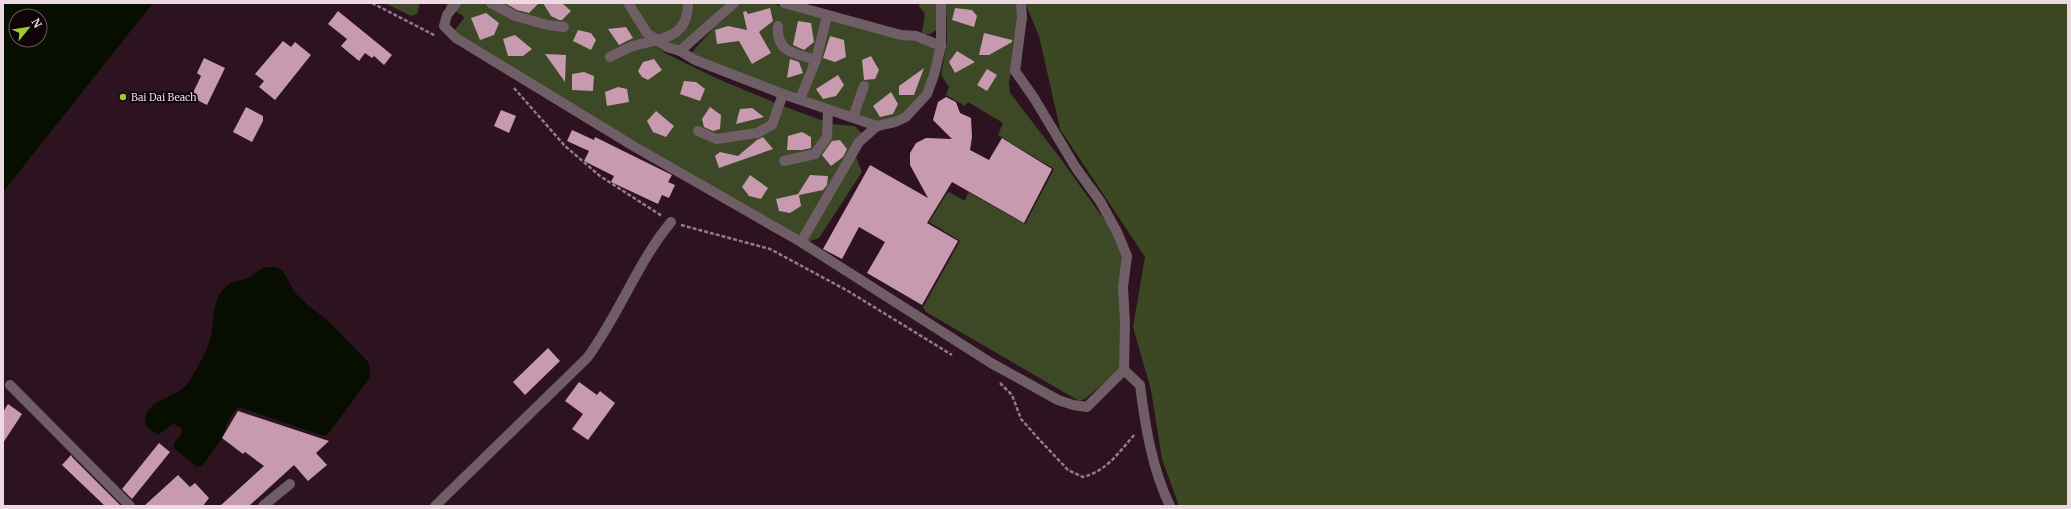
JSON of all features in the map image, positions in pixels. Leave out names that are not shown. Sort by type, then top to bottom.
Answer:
[{"type":"street","points":[[456,3],[447,15],[444,26],[456,38],[636,148],[801,242],[991,363],[1058,400],[1073,405],[1087,407],[1124,370],[1125,323],[1123,287],[1127,256],[1117,232],[1100,201],[1076,168],[1034,98],[1015,71],[1022,17],[1021,3]]},
{"type":"street","points":[[491,3],[515,16],[548,25],[564,27]]},
{"type":"street","points":[[628,3],[638,20],[657,41],[667,47],[680,51],[695,60],[828,111],[853,117],[877,126]]},
{"type":"street","points":[[610,57],[632,47],[657,41],[679,32],[685,23],[688,3]]},
{"type":"street","points":[[680,51],[734,3]]},
{"type":"street","points":[[784,3],[900,35],[916,36],[941,46]]},
{"type":"street","points":[[801,242],[859,142],[877,126],[895,122],[906,117],[927,94],[934,75],[941,46],[941,3]]},
{"type":"street","points":[[800,99],[816,60],[827,16]]},
{"type":"street","points":[[778,26],[777,38],[781,46],[788,51],[816,60]]},
{"type":"street","points":[[853,117],[864,86]]},
{"type":"street","points":[[698,131],[716,139],[758,134],[772,125],[783,94]]},
{"type":"street","points":[[784,161],[815,154],[823,145],[826,137],[828,111]]},
{"type":"street","points":[[435,506],[587,358],[601,339],[655,242],[671,222]]},
{"type":"street","points":[[1124,370],[1140,385],[1145,423],[1162,490],[1170,506]]},
{"type":"street","points":[[10,385],[130,506]]},
{"type":"street","points":[[263,506],[290,484]]},
{"type":"path","points":[[372,3],[439,37]]},
{"type":"path","points":[[514,88],[565,146],[600,176],[671,222],[770,249],[848,290],[959,358]]},
{"type":"path","points":[[997,380],[1012,395],[1021,419],[1068,470],[1083,478],[1095,474],[1107,466],[1145,423]]},
{"type":"green space","points":[[385,3],[420,3],[417,14],[411,16]]},
{"type":"green space","points":[[446,3],[624,3],[638,28],[665,53],[718,79],[783,106],[832,124],[855,126],[863,135],[855,154],[862,172],[819,238],[805,243],[456,34],[455,30],[464,18],[462,15],[446,7]]},
{"type":"green space","points":[[630,3],[726,3],[682,47],[656,39]]},
{"type":"green space","points":[[736,3],[774,3],[779,6],[933,46],[936,52],[926,85],[912,107],[906,112],[896,118],[877,124],[692,55],[693,51]]},
{"type":"green space","points":[[920,3],[939,3],[940,28],[930,34],[924,34],[922,32],[925,14],[919,6]]},
{"type":"green space","points":[[946,3],[1016,3],[1019,17],[1009,83],[1010,93],[1061,159],[1113,232],[1125,256],[1121,369],[1085,399],[1079,401],[926,312],[923,307],[960,241],[929,222],[947,193],[949,192],[965,201],[968,192],[1025,224],[1054,169],[998,135],[1003,123],[968,102],[965,106],[946,95],[949,87],[941,75],[947,40]]},
{"type":"green space","points":[[1025,3],[2068,3],[2068,506],[1179,506],[1162,459],[1151,390],[1133,327],[1145,257],[1060,129],[1039,36]]},
{"type":"shaded area","points":[[3,3],[153,3],[3,192]]},
{"type":"shaded area","points":[[266,267],[276,267],[283,271],[295,293],[327,320],[369,363],[370,377],[329,433],[324,436],[239,407],[236,409],[225,426],[226,429],[221,440],[202,466],[197,467],[174,448],[174,443],[182,433],[182,429],[174,423],[158,435],[149,428],[145,422],[147,412],[157,402],[177,392],[188,383],[207,348],[211,336],[215,307],[220,294],[231,283],[248,278]]},
{"type":"building","points":[[505,3],[539,3],[529,13],[517,10]]},
{"type":"building","points":[[543,3],[562,3],[571,11],[562,20],[559,20],[551,16]]},
{"type":"building","points":[[770,8],[773,21],[759,32],[771,53],[752,64],[739,41],[717,44],[715,30],[728,26],[747,30],[743,12],[746,11],[748,14]]},
{"type":"building","points":[[955,8],[972,10],[977,16],[974,27],[952,20]]},
{"type":"building","points":[[338,11],[392,55],[384,65],[374,56],[372,58],[365,53],[359,61],[341,46],[347,39],[328,24]]},
{"type":"building","points":[[486,13],[499,23],[494,35],[480,40],[471,18]]},
{"type":"building","points":[[798,21],[811,23],[814,42],[804,50],[793,45]]},
{"type":"building","points":[[626,27],[633,38],[619,45],[608,29]]},
{"type":"building","points":[[578,30],[591,33],[596,40],[591,50],[573,41]]},
{"type":"building","points":[[984,33],[1012,40],[1012,42],[989,55],[979,55]]},
{"type":"building","points":[[515,35],[532,49],[523,56],[508,56],[503,39]]},
{"type":"building","points":[[830,36],[844,40],[846,57],[835,62],[823,58]]},
{"type":"building","points":[[283,41],[291,47],[295,42],[311,55],[275,100],[259,87],[264,81],[255,74]]},
{"type":"building","points":[[957,51],[975,62],[955,73],[949,62]]},
{"type":"building","points":[[545,54],[566,55],[565,82]]},
{"type":"building","points":[[871,56],[879,70],[875,79],[864,80],[862,60]]},
{"type":"building","points":[[204,58],[225,68],[207,105],[191,97],[201,76],[197,73]]},
{"type":"building","points":[[654,59],[662,70],[648,80],[642,77],[638,71],[643,62]]},
{"type":"building","points":[[790,59],[799,62],[803,73],[787,78]]},
{"type":"building","points":[[924,68],[914,95],[899,95],[899,86]]},
{"type":"building","points":[[987,69],[997,75],[987,91],[977,85]]},
{"type":"building","points":[[584,72],[594,76],[593,91],[572,90],[572,74]]},
{"type":"building","points":[[838,75],[844,85],[836,96],[823,99],[816,89]]},
{"type":"building","points":[[684,81],[696,82],[705,89],[700,101],[680,94]]},
{"type":"building","points":[[618,87],[627,89],[629,102],[607,106],[605,92]]},
{"type":"building","points":[[891,92],[898,104],[893,114],[880,117],[873,106]]},
{"type":"building","points":[[946,97],[956,102],[960,113],[971,118],[972,137],[970,150],[989,160],[1002,138],[1052,169],[1024,223],[952,182],[927,223],[958,241],[922,305],[867,273],[885,242],[859,227],[842,259],[823,249],[870,165],[928,198],[910,165],[910,153],[916,143],[926,138],[952,139],[933,120],[938,102]]},
{"type":"building","points":[[246,107],[263,116],[263,121],[252,142],[233,132]]},
{"type":"building","points":[[710,107],[721,115],[720,129],[713,131],[704,127],[702,119]]},
{"type":"building","points":[[752,108],[764,117],[736,124],[740,109]]},
{"type":"building","points":[[501,110],[516,116],[509,133],[494,126]]},
{"type":"building","points":[[656,111],[674,126],[666,137],[653,132],[647,121]]},
{"type":"building","points":[[572,130],[594,140],[595,137],[672,175],[668,182],[675,185],[669,198],[662,195],[658,204],[611,182],[614,176],[584,161],[589,151],[567,141]]},
{"type":"building","points":[[802,132],[811,137],[811,148],[802,150],[787,150],[788,136]]},
{"type":"building","points":[[763,137],[773,149],[719,168],[715,156],[720,152],[738,156],[757,140]]},
{"type":"building","points":[[840,140],[847,149],[843,157],[831,166],[822,155],[832,141]]},
{"type":"building","points":[[750,175],[768,188],[761,199],[749,196],[742,187]]},
{"type":"building","points":[[810,175],[828,176],[827,185],[823,190],[799,195],[801,206],[790,213],[779,211],[776,199],[798,194]]},
{"type":"building","points":[[548,348],[560,361],[525,395],[513,382]]},
{"type":"building","points":[[579,382],[597,395],[600,391],[615,403],[588,440],[572,429],[583,414],[565,401]]},
{"type":"building","points":[[8,404],[22,414],[3,443],[3,412]]},
{"type":"building","points":[[238,411],[329,441],[316,453],[327,465],[308,481],[294,465],[249,506],[220,506],[264,466],[245,452],[243,454],[222,438]]},
{"type":"building","points":[[159,443],[170,452],[132,499],[122,489]]},
{"type":"building","points":[[71,455],[121,506],[105,506],[62,465]]},
{"type":"building","points":[[178,475],[190,487],[195,483],[209,498],[203,506],[144,506]]},
{"type":"place","name":"Bai Dai Beach","points":[[123,97]]}]
